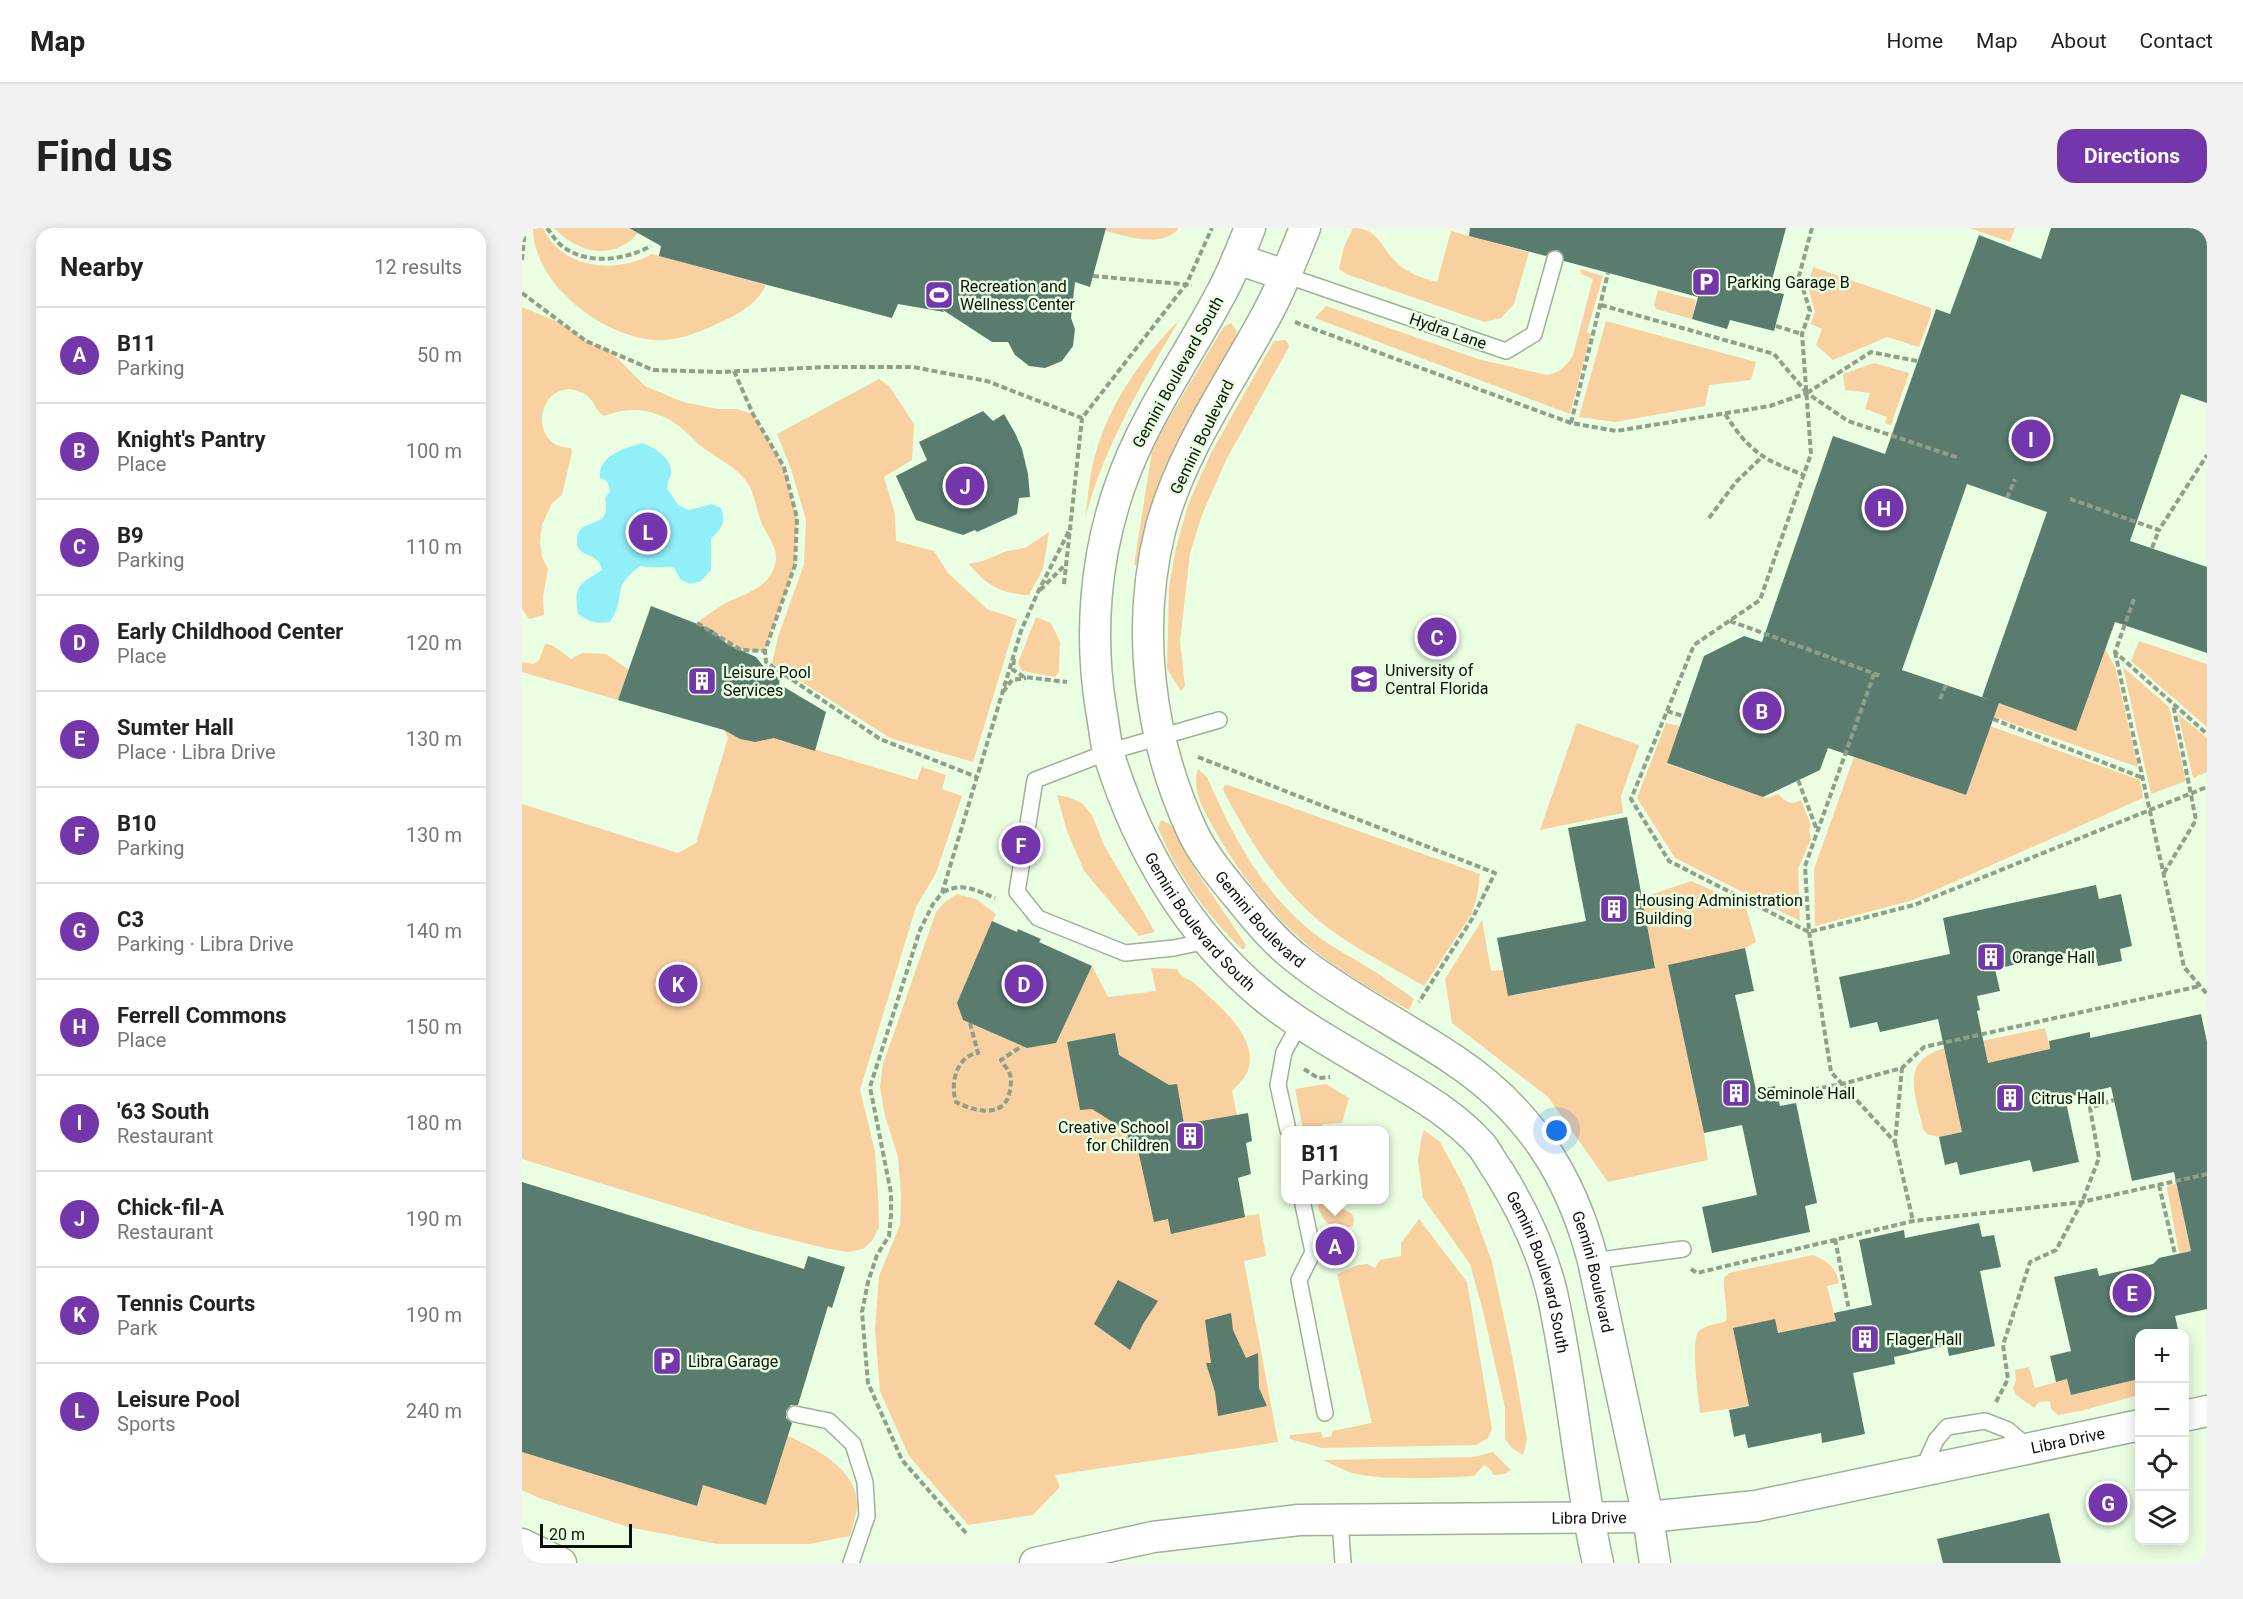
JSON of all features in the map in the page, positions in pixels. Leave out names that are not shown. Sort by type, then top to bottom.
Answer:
[{"type":"street","name":"Gemini Boulevard South","points":[[1250,228],[1220,295],[1142,432],[1120,484],[1103,541],[1094,644],[1108,752],[1131,815],[1155,863],[1183,909],[1207,940],[1263,995],[1300,1023],[1446,1113],[1482,1147],[1512,1193],[1530,1229],[1552,1291],[1588,1517],[1598,1563]]},
{"type":"street","name":"Gemini Boulevard","points":[[1305,228],[1268,313],[1213,409],[1182,472],[1162,524],[1151,573],[1148,626],[1150,681],[1160,738],[1173,783],[1194,835],[1228,884],[1264,928],[1298,960],[1330,984],[1456,1061],[1496,1091],[1532,1129],[1563,1178],[1584,1226],[1593,1261],[1648,1517],[1655,1563]]},
{"type":"street","points":[[1237,259],[1285,275]]},
{"type":"street","points":[[1300,1023],[1330,984]]},
{"type":"street","points":[[2189,1415],[2207,1411]]},
{"type":"street","name":"Libra Drive","points":[[1035,1563],[1068,1559],[1153,1537],[1299,1520],[1648,1517],[1756,1506],[2135,1426]]},
{"type":"street","points":[[522,1544],[561,1563]]},
{"type":"lane","name":"Hydra Lane","points":[[1285,275],[1506,351],[1534,334],[1555,259]]},
{"type":"lane","points":[[1207,940],[1174,948],[1125,953],[1038,918],[1017,892],[1035,780],[1108,752],[1219,720]]},
{"type":"lane","points":[[1287,1126],[1278,1085],[1284,1052],[1300,1023]]},
{"type":"lane","points":[[1303,1204],[1313,1252],[1299,1280],[1325,1413]]},
{"type":"lane","points":[[1593,1261],[1683,1249]]},
{"type":"lane","points":[[795,1414],[829,1421],[853,1444],[865,1482],[867,1516],[851,1563]]},
{"type":"lane","points":[[1922,1471],[1936,1440],[1947,1427],[1985,1421],[2008,1430],[2030,1449]]},
{"type":"lane","points":[[1340,1520],[1343,1563]]},
{"type":"path","points":[[522,260],[525,228]]},
{"type":"path","points":[[547,228],[561,246],[586,257],[611,259],[636,254],[651,246]]},
{"type":"path","points":[[522,293],[586,341],[653,370],[734,371],[913,367],[987,381],[1082,418],[1187,283],[1212,228]]},
{"type":"path","points":[[1812,228],[1799,276],[1810,311],[1802,334],[1811,454],[1760,600],[1694,645],[1631,799],[1669,861],[1809,932],[1914,905],[2207,786]]},
{"type":"path","points":[[1571,423],[1608,273]]},
{"type":"path","points":[[1093,276],[1187,283],[1220,295]]},
{"type":"path","points":[[1601,305],[1774,354],[1807,393],[1848,421],[1959,458]]},
{"type":"path","points":[[1268,313],[1571,423],[1616,431],[1770,406],[1807,393],[1871,352],[1917,361]]},
{"type":"path","points":[[1776,326],[1802,334]]},
{"type":"path","points":[[734,371],[753,414],[784,467],[797,518],[795,565],[765,651],[766,662],[880,739],[977,777]]},
{"type":"path","points":[[1725,414],[1741,438],[1762,457],[1804,475]]},
{"type":"path","points":[[2152,548],[2159,530],[2207,455]]},
{"type":"path","points":[[1709,518],[1736,482],[1762,457]]},
{"type":"path","points":[[2007,498],[2015,479]]},
{"type":"path","points":[[2070,499],[2159,530]]},
{"type":"path","points":[[966,1533],[902,1460],[868,1383],[862,1312],[868,1282],[877,1255],[889,1236],[891,1215],[891,1193],[870,1087],[920,930],[933,904],[942,893],[1020,635],[1038,592],[1071,526]]},
{"type":"path","points":[[2134,599],[2115,652],[2184,967],[2207,994]]},
{"type":"path","points":[[1730,621],[1881,676]]},
{"type":"path","points":[[697,623],[741,650],[765,651]]},
{"type":"path","points":[[1020,635],[1013,670],[1024,677],[1069,682]]},
{"type":"path","points":[[2115,652],[2207,734]]},
{"type":"path","points":[[1874,674],[1805,866],[1809,932],[1831,1072],[1895,1142]]},
{"type":"path","points":[[1000,697],[1012,680],[1030,677]]},
{"type":"path","points":[[1940,699],[1946,685]]},
{"type":"path","points":[[2164,874],[2196,820],[2174,704]]},
{"type":"path","points":[[1667,711],[1683,716]]},
{"type":"path","points":[[1993,719],[2143,778]]},
{"type":"path","points":[[1160,738],[1208,761],[1495,873],[1472,919],[1403,1028]]},
{"type":"path","points":[[1798,780],[1818,831]]},
{"type":"path","points":[[942,893],[955,887],[968,888],[999,900]]},
{"type":"path","points":[[1778,1096],[1842,1084],[1902,1068],[1924,1047],[2200,986]]},
{"type":"path","points":[[970,1023],[978,1053],[970,1054],[962,1062],[955,1075],[953,1092],[956,1102],[970,1109],[990,1112],[1001,1106],[1009,1095],[1011,1081],[1009,1072],[1000,1060],[1022,1046]]},
{"type":"path","points":[[1300,1066],[1318,1078],[1338,1078]]},
{"type":"path","points":[[1902,1068],[1895,1142],[1913,1221]]},
{"type":"path","points":[[1985,1421],[2008,1379],[2002,1345],[2030,1262],[2056,1250],[2082,1202],[2099,1158],[2090,1108],[2114,1101]]},
{"type":"path","points":[[1662,1251],[1697,1273],[1913,1221],[2082,1202],[2207,1174]]},
{"type":"path","points":[[2159,1185],[2175,1254]]},
{"type":"path","points":[[1835,1239],[1849,1310]]},
{"type":"shaded area","points":[[533,228],[543,228],[563,253],[592,264],[607,266],[623,264],[652,254],[766,285],[758,297],[741,312],[698,332],[681,338],[663,340],[635,337],[594,318],[574,304],[558,287],[545,269],[536,249]]},
{"type":"shaded area","points":[[554,228],[628,228],[638,233],[618,248],[596,251],[563,237]]},
{"type":"shaded area","points":[[1105,228],[1179,228],[1163,238],[1144,239],[1105,231]]},
{"type":"shaded area","points":[[1353,228],[1368,231],[1374,235],[1390,256],[1404,269],[1437,282],[1451,231],[1529,252],[1514,304],[1501,318],[1484,322],[1346,274],[1339,269],[1344,247]]},
{"type":"shaded area","points":[[1969,228],[2015,228],[2010,242]]},
{"type":"shaded area","points":[[1813,267],[1931,308],[1931,315],[1919,347],[1887,337],[1833,360],[1816,345],[1822,329],[1811,324],[1815,311],[1808,287]]},
{"type":"shaded area","points":[[1580,269],[1603,276],[1587,332],[1591,335],[1570,414],[1315,318],[1326,306],[1478,359],[1547,375],[1556,373],[1573,355],[1593,279],[1581,274]]},
{"type":"shaded area","points":[[1658,290],[1696,300],[1692,319],[1656,309],[1654,305]]},
{"type":"shaded area","points":[[522,307],[563,324],[586,341],[610,351],[645,386],[683,402],[718,409],[737,409],[753,414],[784,467],[797,518],[795,565],[765,651],[741,650],[733,647],[713,630],[697,623],[719,607],[751,592],[765,582],[774,568],[775,551],[746,481],[736,470],[702,447],[667,418],[636,410],[625,410],[604,416],[592,400],[578,391],[565,390],[554,394],[543,414],[543,426],[547,437],[556,445],[571,448],[572,452],[562,495],[552,503],[542,525],[540,542],[542,557],[548,569],[543,597],[544,615],[529,619],[522,609]]},
{"type":"shaded area","points":[[1180,319],[1138,391],[1113,441],[1085,519],[1092,466],[1108,419],[1139,367]]},
{"type":"shaded area","points":[[1606,321],[1756,362],[1751,380],[1709,385],[1705,406],[1615,422],[1579,417]]},
{"type":"shaded area","points":[[1231,323],[1237,331],[1236,337],[1172,452],[1146,522],[1138,565],[1134,565],[1152,451],[1220,333],[1225,326]]},
{"type":"shaded area","points":[[1285,340],[1289,347],[1226,460],[1202,515],[1190,553],[1180,641],[1185,686],[1181,691],[1167,669],[1169,587],[1176,547],[1189,502],[1211,453],[1274,341]]},
{"type":"shaded area","points":[[1874,363],[1909,373],[1891,425],[1885,423],[1887,417],[1865,409],[1870,393],[1845,390],[1843,374]]},
{"type":"shaded area","points":[[879,379],[889,386],[914,424],[912,460],[884,477],[895,514],[896,541],[934,551],[948,573],[987,609],[1017,619],[973,762],[890,738],[772,663],[778,637],[804,564],[806,520],[791,469],[777,434]]},
{"type":"shaded area","points":[[1049,532],[1043,569],[1029,595],[1010,593],[995,587],[982,578],[969,564],[1007,551],[1025,548]]},
{"type":"shaded area","points":[[1036,617],[1051,623],[1060,642],[1059,672],[1055,677],[1022,671],[1018,663]]},
{"type":"shaded area","points":[[2139,641],[2207,664],[2207,727],[2131,661]]},
{"type":"shaded area","points":[[545,644],[552,645],[571,659],[582,653],[606,654],[629,670],[618,700],[522,672],[522,662],[534,664],[539,660]]},
{"type":"shaded area","points":[[2105,649],[2115,667],[2138,767],[1994,717],[1999,703],[2076,730]]},
{"type":"shaded area","points":[[2123,667],[2169,707],[2186,781],[2151,794]]},
{"type":"shaded area","points":[[2178,714],[2207,738],[2207,772],[2193,778]]},
{"type":"shaded area","points":[[1577,723],[1639,745],[1621,796],[1623,813],[1540,830]]},
{"type":"shaded area","points":[[1666,723],[1680,726],[1667,764],[1766,798],[1778,794],[1791,803],[1801,800],[1811,825],[1809,830],[1811,839],[1798,869],[1800,921],[1675,858],[1637,798]]},
{"type":"shaded area","points":[[1990,726],[2140,780],[2143,798],[1913,900],[1815,926],[1814,869],[1854,757],[1966,795]]},
{"type":"shaded area","points":[[724,730],[740,739],[755,742],[764,734],[917,780],[922,767],[946,775],[942,789],[962,796],[936,873],[916,907],[860,1090],[875,1151],[879,1227],[872,1241],[863,1249],[848,1252],[752,1230],[522,1159],[522,804],[678,853],[696,843],[728,738]]},
{"type":"shaded area","points":[[1198,769],[1207,777],[1247,857],[1273,893],[1312,932],[1414,999],[1409,1010],[1365,985],[1323,957],[1290,930],[1262,899],[1236,865],[1203,807],[1197,793]]},
{"type":"shaded area","points":[[1228,785],[1480,874],[1477,897],[1471,915],[1424,986],[1335,933],[1295,898],[1260,854],[1241,822],[1223,790],[1224,786]]},
{"type":"shaded area","points":[[1057,795],[1082,803],[1092,815],[1104,845],[1155,932],[1139,936],[1084,871],[1067,831]]},
{"type":"shaded area","points":[[1161,820],[1173,828],[1192,865],[1246,945],[1244,949],[1216,922],[1183,877],[1158,828]]},
{"type":"shaded area","points":[[1691,881],[1745,905],[1756,942],[1673,987],[1708,1160],[1608,1182],[1548,1097],[1452,1023],[1445,979],[1482,920],[1491,971],[1503,970],[1508,996],[1655,968],[1642,898]]},
{"type":"shaded area","points":[[957,894],[976,899],[996,914],[957,1003],[963,1020],[1022,1046],[1045,1045],[1050,1033],[1069,1014],[1092,966],[1108,997],[1156,991],[1151,968],[1177,969],[1182,976],[1194,983],[1224,1011],[1243,1034],[1250,1060],[1246,1075],[1232,1091],[1237,1115],[1238,1178],[1245,1216],[1259,1214],[1266,1256],[1244,1261],[1278,1442],[1055,1475],[1060,1487],[1033,1515],[968,1525],[909,1456],[880,1391],[875,1329],[879,1276],[900,1225],[901,1196],[898,1157],[885,1116],[880,1087],[883,1064],[936,912]]},
{"type":"shaded area","points":[[2045,1028],[2050,1049],[1962,1132],[1939,1137],[1927,1134],[1923,1129],[1915,1093],[1915,1071],[1920,1062],[1942,1049]]},
{"type":"shaded area","points":[[1326,1084],[1349,1098],[1342,1123],[1302,1126],[1295,1089]]},
{"type":"shaded area","points":[[1424,1130],[1440,1142],[1465,1188],[1492,1262],[1527,1439],[1523,1455],[1512,1448],[1505,1439],[1505,1408],[1470,1264],[1423,1198],[1418,1160]]},
{"type":"shaded area","points":[[2207,1176],[2207,1179],[2177,1186],[2191,1251],[2179,1253],[2167,1188],[2169,1185]]},
{"type":"shaded area","points":[[1318,1204],[1335,1204],[1352,1214],[1353,1226],[1340,1230],[1326,1222]]},
{"type":"shaded area","points":[[1419,1219],[1467,1282],[1492,1429],[1488,1438],[1476,1445],[1322,1448],[1290,1439],[1290,1435],[1321,1432],[1323,1438],[1332,1436],[1332,1431],[1372,1423],[1337,1274],[1358,1265],[1367,1264],[1375,1268],[1380,1260],[1401,1256],[1401,1243]]},
{"type":"shaded area","points":[[1813,1255],[1830,1265],[1838,1277],[1839,1283],[1827,1286],[1836,1321],[1778,1333],[1749,1406],[1700,1413],[1695,1344],[1700,1330],[1726,1321],[1724,1278],[1729,1273]]},
{"type":"shaded area","points":[[2029,1367],[2035,1388],[2067,1379],[2071,1395],[2135,1380],[2135,1396],[2058,1415],[2051,1409],[2050,1401],[2039,1402],[2034,1408],[2016,1395],[2013,1388],[2016,1380],[2015,1370]]},
{"type":"shaded area","points":[[788,1436],[833,1461],[850,1480],[857,1504],[850,1536],[809,1544],[717,1544],[628,1527],[539,1498],[522,1490],[522,1452],[697,1506],[703,1485],[766,1505]]},
{"type":"shaded area","points":[[1493,1452],[1511,1470],[1505,1474],[1494,1475],[1484,1465],[1474,1476],[1388,1478],[1352,1473],[1323,1460],[1474,1457]]},
{"type":"water","points":[[643,443],[662,455],[669,464],[671,474],[667,488],[678,505],[689,510],[712,504],[721,508],[722,525],[711,539],[711,570],[701,581],[690,584],[680,579],[674,567],[641,566],[625,580],[618,605],[610,622],[593,622],[578,614],[578,591],[583,582],[602,570],[598,561],[578,548],[577,539],[583,527],[600,520],[604,515],[605,498],[610,491],[607,481],[600,478],[603,464],[614,454]]},
{"type":"building","name":"Recreation and Wellness Center","points":[[629,228],[1106,228],[1090,287],[1075,282],[1071,318],[1075,329],[1073,346],[1062,361],[1045,368],[1029,366],[1015,355],[1008,342],[992,342],[943,310],[944,312],[898,304],[892,318],[659,256],[661,246]]},
{"type":"building","name":"Parking Garage B","points":[[1470,228],[1786,228],[1769,291],[1784,294],[1774,331],[1730,320],[1727,329],[1692,319],[1698,297],[1564,261],[1562,253],[1557,250],[1549,252],[1546,256],[1469,236]]},
{"type":"building","points":[[2051,228],[2207,228],[2207,403],[2181,394],[2130,541],[2207,567],[2207,653],[2115,622],[2076,731],[1999,703],[1966,795],[1828,748],[1820,770],[1763,797],[1667,763],[1704,656],[1744,636],[1762,642],[1833,436],[1885,454],[1936,309],[1950,314],[1979,235],[2041,259]],"holes":[[[1967,484],[2047,512],[1982,697],[1992,701],[1902,670]]]},
{"type":"building","points":[[983,411],[993,421],[1004,414],[1015,433],[1022,449],[1028,474],[1030,497],[1019,498],[1017,514],[977,532],[975,530],[963,535],[916,520],[896,476],[927,460],[919,442]]},
{"type":"building","name":"Leisure Pool Services","points":[[651,606],[713,630],[727,644],[756,657],[764,667],[780,679],[779,684],[826,712],[815,751],[774,738],[755,742],[740,739],[724,730],[618,700]]},
{"type":"building","name":"Housing Administration Building","points":[[1627,817],[1655,968],[1508,996],[1497,938],[1586,921],[1568,828]]},
{"type":"building","points":[[2096,885],[2099,899],[2121,894],[2132,946],[2120,949],[2122,961],[2098,966],[2094,947],[1995,969],[2000,991],[1977,996],[1980,1010],[1977,1011],[1988,1063],[2050,1049],[2049,1041],[2090,1032],[2090,1038],[2201,1014],[2207,1042],[2207,1309],[2175,1316],[2178,1329],[2135,1329],[2135,1380],[2071,1395],[2067,1379],[2056,1382],[2050,1356],[2071,1351],[2054,1277],[2097,1268],[2099,1276],[2153,1264],[2159,1258],[2191,1251],[2174,1172],[2132,1181],[2111,1087],[2065,1098],[2079,1162],[2033,1172],[2030,1160],[1960,1175],[1957,1162],[1945,1165],[1939,1137],[1962,1132],[1938,1019],[1880,1032],[1877,1022],[1850,1028],[1839,977],[1950,954],[1943,918]]},
{"type":"building","points":[[992,921],[1041,939],[1039,942],[1092,966],[1056,1043],[1027,1048],[963,1020],[957,1003]]},
{"type":"building","name":"Seminole Hall","points":[[1745,948],[1754,991],[1735,995],[1756,1090],[1775,1086],[1780,1106],[1796,1103],[1817,1203],[1805,1206],[1810,1232],[1712,1253],[1702,1207],[1757,1195],[1742,1125],[1704,1133],[1668,965]]},
{"type":"building","name":"Creative School for Children","points":[[1115,1033],[1119,1055],[1169,1085],[1177,1084],[1184,1124],[1248,1113],[1252,1141],[1246,1143],[1251,1174],[1238,1178],[1245,1217],[1171,1234],[1168,1219],[1154,1222],[1138,1150],[1130,1152],[1127,1131],[1092,1109],[1080,1110],[1067,1042]]},
{"type":"building","name":"Libra Garage","points":[[522,1182],[804,1269],[808,1256],[845,1267],[832,1308],[828,1306],[798,1405],[791,1405],[786,1411],[786,1418],[792,1423],[766,1505],[703,1485],[697,1506],[522,1452]]},
{"type":"building","name":"Flager Hall","points":[[1979,1223],[1982,1237],[1994,1235],[2001,1267],[1980,1271],[1995,1346],[1949,1356],[1947,1345],[1894,1357],[1895,1364],[1853,1373],[1865,1434],[1822,1443],[1821,1433],[1748,1448],[1745,1434],[1734,1437],[1729,1410],[1749,1406],[1733,1328],[1775,1319],[1778,1333],[1836,1321],[1834,1313],[1872,1305],[1859,1240],[1904,1230],[1905,1238]]},
{"type":"building","points":[[1118,1280],[1158,1301],[1130,1350],[1094,1324]]},
{"type":"building","points":[[1231,1313],[1233,1330],[1246,1358],[1258,1353],[1259,1388],[1267,1406],[1218,1416],[1215,1392],[1206,1363],[1211,1363],[1205,1320]]},
{"type":"building","points":[[2049,1513],[2061,1563],[1943,1563],[1937,1539]]},
{"type":"place","name":"Parking Garage B","points":[[1706,282]]},
{"type":"place","name":"Recreation and Wellness Center","points":[[939,295]]},
{"type":"place","name":"'63 South","points":[[2031,439]]},
{"type":"place","name":"Chick-fil-A","points":[[965,486]]},
{"type":"place","name":"Ferrell Commons","points":[[1884,508]]},
{"type":"place","name":"Leisure Pool","points":[[648,532]]},
{"type":"place","name":"B9","points":[[1437,637]]},
{"type":"place","name":"University of Central Florida","points":[[1364,679]]},
{"type":"place","name":"Leisure Pool Services","points":[[702,681]]},
{"type":"place","name":"Knight's Pantry","points":[[1762,711]]},
{"type":"place","name":"B10","points":[[1021,845]]},
{"type":"place","name":"Housing Administration Building","points":[[1614,909]]},
{"type":"place","name":"Orange Hall","points":[[1991,957]]},
{"type":"place","name":"Tennis Courts","points":[[678,984]]},
{"type":"place","name":"Early Childhood Center","points":[[1024,984]]},
{"type":"place","name":"Seminole Hall","points":[[1736,1093]]},
{"type":"place","name":"Citrus Hall","points":[[2010,1098]]},
{"type":"place","name":"Creative School for Children","points":[[1190,1136]]},
{"type":"place","name":"B11","points":[[1335,1246]]},
{"type":"place","name":"Sumter Hall","points":[[2132,1293]]},
{"type":"place","name":"Flager Hall","points":[[1865,1339]]},
{"type":"place","name":"Libra Garage","points":[[667,1361]]},
{"type":"place","name":"C3","points":[[2108,1503]]}]
